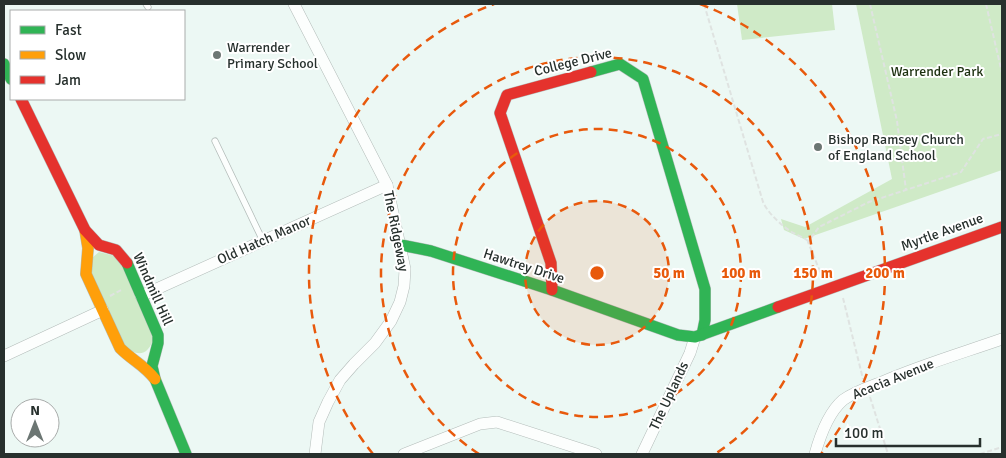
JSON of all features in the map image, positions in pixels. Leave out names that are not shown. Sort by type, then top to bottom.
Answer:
[{"type":"street","name":"The Ridgeway","points":[[294,4],[387,185],[405,270],[400,302],[392,321],[376,343],[340,380],[332,394],[320,422],[315,454]]},
{"type":"street","points":[[4,64],[10,77]]},
{"type":"street","name":"College Drive","points":[[552,290],[551,263],[500,113],[507,95],[620,64],[643,79],[705,289],[705,320],[698,336]]},
{"type":"street","name":"Windmill Hill","points":[[21,100],[86,230],[99,245],[116,250],[126,261],[158,335],[158,343],[152,366],[155,379],[186,454]]},
{"type":"street","name":"Old Hatch Manor","points":[[141,296],[387,185]]},
{"type":"street","name":"Myrtle Avenue","points":[[698,336],[1002,227]]},
{"type":"street","name":"Windmill Hill","points":[[86,230],[88,248],[86,274],[103,304],[120,348],[146,367],[155,379]]},
{"type":"street","name":"Hawtrey Drive","points":[[401,245],[431,251],[552,290],[678,334],[698,336]]},
{"type":"street","points":[[4,356],[103,304]]},
{"type":"street","name":"The Uplands","points":[[642,454],[698,336]]},
{"type":"street","name":"Acacia Avenue","points":[[815,454],[820,435],[830,416],[843,400],[866,388],[1002,339]]},
{"type":"street","points":[[404,454],[480,424],[497,422],[596,454]]},
{"type":"lane","points":[[215,142],[263,241]]},
{"type":"path","points":[[704,4],[763,202],[767,211],[774,217],[791,231],[804,237],[808,242],[824,282],[842,293],[866,388],[888,454]]},
{"type":"path","points":[[870,4],[897,121],[906,190]]},
{"type":"path","points":[[986,4],[1002,73]]},
{"type":"path","points":[[808,242],[818,227],[869,202],[961,172],[983,139],[1002,134]]},
{"type":"path","points":[[103,304],[125,288]]},
{"type":"path","points":[[980,454],[1002,447]]},
{"type":"green space","points":[[737,4],[832,4],[835,30],[742,40]]},
{"type":"green space","name":"Warrender Park","points":[[856,4],[1002,4],[1002,170],[804,239],[784,230],[781,219],[805,227],[892,179]]},
{"type":"green space","points":[[99,252],[119,257],[154,336],[147,351],[135,353],[124,348],[91,277],[92,258]]},
{"type":"traffic: fast","points":[[4,64],[10,77]]},
{"type":"traffic: fast","points":[[591,72],[620,64],[643,79],[705,289],[705,320],[702,335]]},
{"type":"traffic: fast","points":[[401,245],[431,251],[552,290],[678,335],[695,337],[778,307]]},
{"type":"traffic: fast","points":[[127,263],[158,335],[158,343],[152,366],[155,379],[186,454]]},
{"type":"traffic: slow","points":[[85,230],[88,248],[86,274],[120,348],[155,379]]},
{"type":"traffic: jam","points":[[552,290],[551,263],[500,113],[507,95],[591,72]]},
{"type":"traffic: jam","points":[[21,100],[85,230],[99,245],[116,250],[127,263]]},
{"type":"traffic: jam","points":[[778,307],[1002,227]]},
{"type":"place","name":"Warrender Primary School","points":[[217,55]]},
{"type":"place","name":"Bishop Ramsey Church of England School","points":[[818,147]]}]
